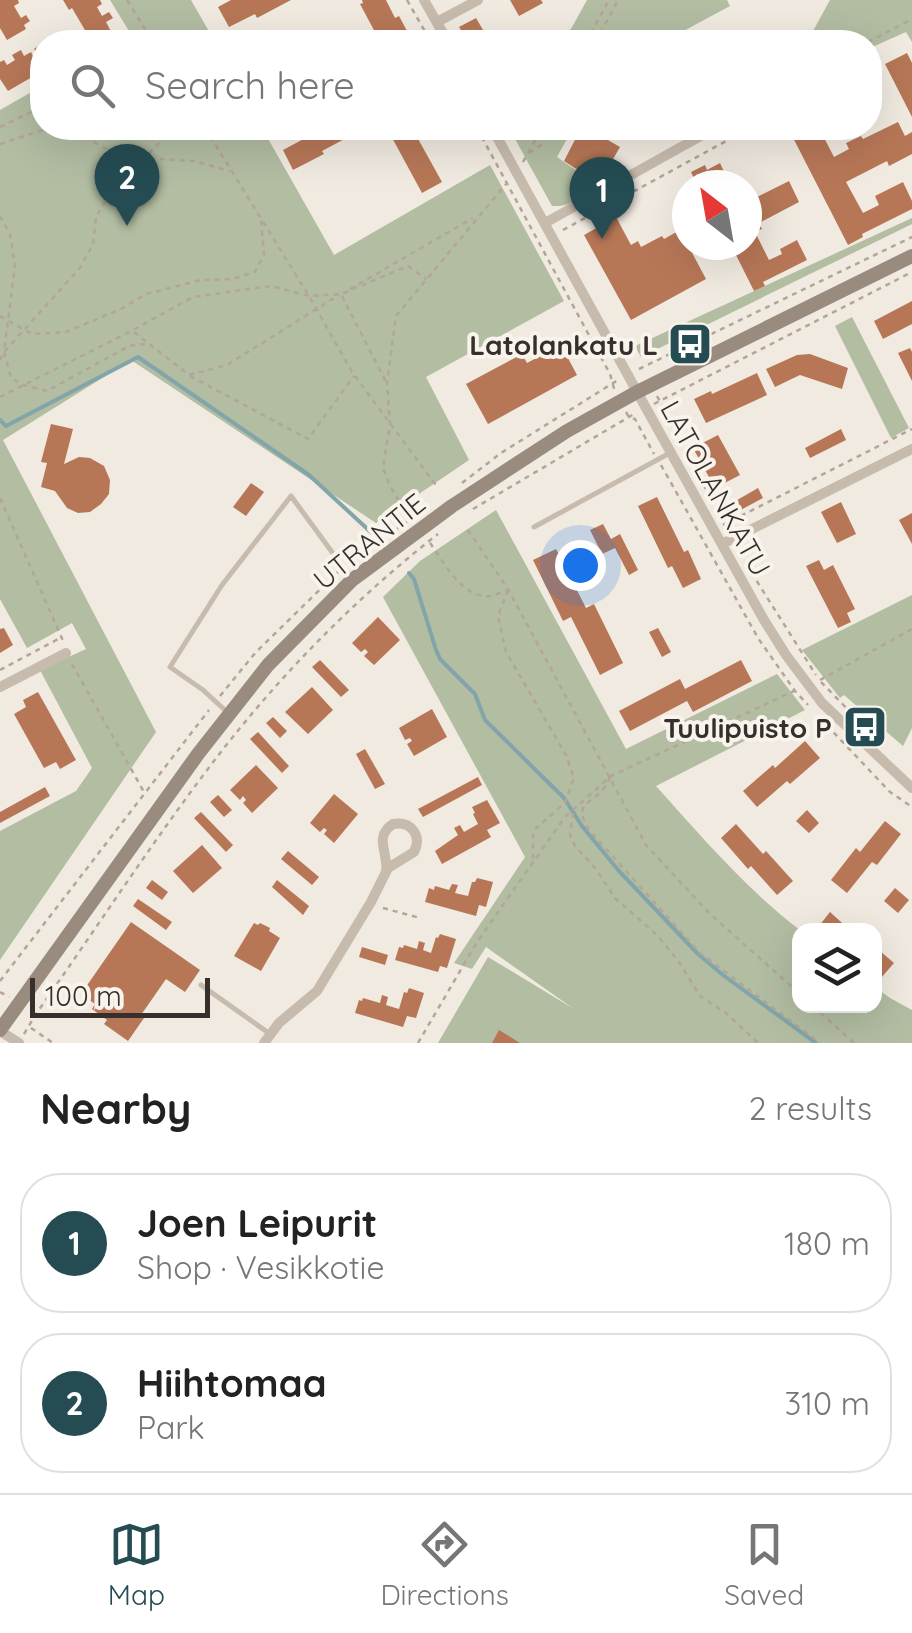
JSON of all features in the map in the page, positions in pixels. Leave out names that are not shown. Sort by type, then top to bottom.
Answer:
[{"type":"main road","name":"UTRANTIE","points":[[0,1031],[198,754],[268,665],[352,580],[469,495],[567,431],[637,392],[912,256]]},
{"type":"street","points":[[424,0],[441,30]]},
{"type":"street","points":[[437,22],[478,0]]},
{"type":"street","name":"LATOLANKATU","points":[[497,140],[512,177],[552,236],[714,530],[727,541],[764,620],[808,685],[840,722],[912,788]]},
{"type":"street","points":[[545,224],[694,140]]},
{"type":"street","points":[[727,541],[912,448]]},
{"type":"street","points":[[0,687],[66,653]]},
{"type":"street","points":[[267,1039],[279,1023],[317,991],[386,872],[394,862],[414,852],[418,842],[406,824],[394,824],[384,832],[386,872]]},
{"type":"street","points":[[384,850],[393,858],[404,859]]},
{"type":"street","points":[[0,1031],[19,1042]]},
{"type":"lane","points":[[534,527],[671,453]]},
{"type":"lane","points":[[229,715],[203,690],[170,668],[222,585],[291,496],[352,580]]},
{"type":"lane","points":[[201,985],[267,1039]]},
{"type":"path","points":[[128,0],[145,30]]},
{"type":"path","points":[[408,0],[424,30]]},
{"type":"path","points":[[593,30],[609,0]]},
{"type":"path","points":[[602,30],[618,0]]},
{"type":"path","points":[[882,35],[912,19]]},
{"type":"path","points":[[0,127],[30,113]]},
{"type":"path","points":[[0,144],[30,134]]},
{"type":"path","points":[[90,140],[122,157],[194,161],[232,171]]},
{"type":"path","points":[[0,360],[80,268],[93,244],[96,216],[111,192],[161,140]]},
{"type":"path","points":[[213,140],[354,376],[438,488]]},
{"type":"path","points":[[486,140],[512,177],[612,383]]},
{"type":"path","points":[[0,981],[256,652],[343,567],[410,520],[384,468],[390,424],[387,383],[396,316],[512,177],[536,140]]},
{"type":"path","points":[[528,154],[544,140]]},
{"type":"path","points":[[552,236],[728,140]]},
{"type":"path","points":[[189,375],[227,365],[478,215]]},
{"type":"path","points":[[0,216],[10,234],[14,266],[4,352],[11,378],[48,391],[129,346],[146,344]]},
{"type":"path","points":[[0,316],[32,334],[66,332],[146,294],[255,272],[264,255],[260,217]]},
{"type":"path","points":[[458,486],[501,452],[628,374],[912,237]]},
{"type":"path","points":[[1,395],[133,330],[192,296],[271,286],[309,296],[341,294],[408,266],[426,279]]},
{"type":"path","points":[[476,507],[646,408],[912,272]]},
{"type":"path","points":[[341,294],[387,383]]},
{"type":"path","points":[[133,330],[189,375],[308,439],[354,376]]},
{"type":"path","points":[[660,401],[714,507]]},
{"type":"path","points":[[714,530],[912,430]]},
{"type":"path","points":[[19,1042],[217,757],[284,676],[354,606],[444,529]]},
{"type":"path","points":[[468,530],[508,589],[646,845],[710,914],[792,987]]},
{"type":"path","points":[[429,541],[456,580],[474,592],[492,596],[508,589]]},
{"type":"path","points":[[727,541],[819,680],[865,727]]},
{"type":"path","points":[[508,589],[498,616],[506,652],[566,755],[574,778],[565,803],[533,832],[533,862]]},
{"type":"path","points":[[819,680],[912,629]]},
{"type":"path","points":[[0,670],[63,637]]},
{"type":"path","points":[[418,1043],[477,942],[565,817],[610,776],[808,685]]},
{"type":"path","points":[[610,776],[594,800],[581,809],[589,830],[700,953],[820,1043]]},
{"type":"path","points":[[573,813],[570,834],[575,846],[596,868],[614,898],[657,935],[700,996],[726,1013],[758,1043]]},
{"type":"path","points":[[371,902],[420,918]]},
{"type":"path","points":[[821,1013],[854,1043]]},
{"type":"path","points":[[29,1027],[53,1043]]},
{"type":"green space","points":[[110,0],[191,0],[208,30],[128,30]]},
{"type":"green space","points":[[587,0],[727,0],[730,6],[685,30],[571,29]]},
{"type":"green space","points":[[830,0],[912,0],[912,42],[906,32],[882,43],[882,30],[814,30]]},
{"type":"green space","points":[[30,93],[30,140],[269,140],[334,255],[490,165],[564,301],[426,377],[469,460],[376,523],[131,360],[3,440],[156,732],[0,960],[0,831],[76,791],[92,768],[40,670],[86,649],[72,623],[27,648],[0,599],[0,110]]},
{"type":"green space","points":[[516,140],[566,140],[557,157],[587,178],[575,200],[552,206]]},
{"type":"green space","points":[[912,218],[912,224],[641,357],[635,346]]},
{"type":"green space","points":[[852,317],[909,428],[891,438],[835,326]]},
{"type":"green space","points":[[496,510],[626,749],[777,674],[805,710],[656,786],[743,880],[792,924],[792,1013],[882,1013],[882,992],[912,1010],[912,1043],[438,1043],[488,957],[574,1009],[486,947],[472,969],[454,963],[525,857],[383,597],[420,561]]},
{"type":"green space","points":[[912,595],[912,728],[903,746],[844,695],[840,698],[802,650]]},
{"type":"building","points":[[0,0],[18,0],[14,6],[21,18],[26,15],[30,21],[24,25],[26,29],[7,40],[0,28]]},
{"type":"building","points":[[63,0],[100,0],[102,4],[97,7],[102,16],[109,12],[113,18],[106,22],[110,30],[85,30],[72,8],[69,10]]},
{"type":"building","points":[[231,0],[291,0],[229,27],[218,7]]},
{"type":"building","points":[[362,0],[386,0],[407,30],[374,30],[360,4]]},
{"type":"building","points":[[510,0],[541,0],[543,3],[519,16]]},
{"type":"building","points":[[476,18],[483,30],[461,30],[459,27]]},
{"type":"building","points":[[21,50],[24,56],[30,53],[30,78],[8,91],[0,79],[0,62],[4,60],[7,65],[15,60],[12,55]]},
{"type":"building","points":[[907,53],[912,63],[912,117],[885,64]]},
{"type":"building","points":[[898,122],[905,136],[912,132],[912,154],[889,166],[887,161],[846,182],[863,213],[879,205],[875,196],[903,182],[912,209],[848,245],[794,140],[825,140],[834,157],[849,149],[846,143],[852,140],[882,140],[882,130]]},
{"type":"building","points":[[302,140],[343,140],[293,170],[283,150]]},
{"type":"building","points":[[393,140],[419,140],[442,182],[422,193]]},
{"type":"building","points":[[575,140],[608,140],[620,147],[609,166],[592,164],[584,174],[564,161]]},
{"type":"building","points":[[789,181],[799,202],[762,221],[762,194]]},
{"type":"building","points":[[616,217],[631,245],[638,241],[641,247],[672,234],[672,260],[696,260],[706,279],[631,320],[584,235]]},
{"type":"building","points":[[797,240],[807,260],[763,282],[765,286],[754,291],[738,260],[762,260],[762,246],[769,260]]},
{"type":"building","points":[[912,301],[912,324],[883,339],[874,321]]},
{"type":"building","points":[[561,345],[577,375],[488,424],[466,384],[522,354],[527,363]]},
{"type":"building","points":[[910,348],[912,352],[912,381],[898,353]]},
{"type":"building","points":[[810,354],[848,368],[842,389],[800,375],[775,387],[766,369],[797,355]]},
{"type":"building","points":[[757,373],[767,395],[706,423],[694,399]]},
{"type":"building","points":[[51,424],[73,429],[64,464],[79,457],[104,466],[110,480],[109,494],[90,512],[78,513],[67,508],[55,491],[41,487],[47,463],[41,462]]},
{"type":"building","points":[[841,429],[846,440],[810,458],[805,448]]},
{"type":"building","points":[[718,435],[740,475],[715,488],[693,448]]},
{"type":"building","points":[[251,483],[264,492],[246,516],[233,507]]},
{"type":"building","points":[[758,488],[763,498],[737,512],[732,503]]},
{"type":"building","points":[[657,497],[701,579],[683,588],[672,566],[668,568],[638,506]]},
{"type":"building","points":[[841,502],[856,534],[837,543],[821,512]]},
{"type":"building","points":[[912,513],[912,544],[899,520]]},
{"type":"building","points":[[603,524],[611,539],[620,534],[638,570],[629,575],[615,548],[602,554],[590,530]]},
{"type":"building","points":[[556,549],[586,608],[594,604],[623,663],[600,675],[571,617],[563,621],[533,560]]},
{"type":"building","points":[[819,560],[824,570],[833,565],[855,609],[847,613],[851,622],[838,628],[806,566]]},
{"type":"building","points":[[378,617],[400,640],[374,665],[364,656],[368,652],[365,649],[361,652],[352,643]]},
{"type":"building","points":[[4,628],[13,645],[0,653],[0,629]]},
{"type":"building","points":[[658,628],[671,652],[662,657],[649,632]]},
{"type":"building","points":[[320,660],[349,690],[341,697],[312,667]]},
{"type":"building","points":[[741,660],[752,681],[693,712],[687,701],[630,731],[619,711],[680,679],[685,689]]},
{"type":"building","points":[[312,687],[333,710],[308,734],[285,712]]},
{"type":"building","points":[[38,692],[76,760],[60,769],[56,762],[44,768],[14,714],[26,707],[23,700]]},
{"type":"building","points":[[432,709],[447,737],[414,756],[407,744],[412,741],[405,740],[399,728]]},
{"type":"building","points":[[273,717],[287,731],[280,738],[266,723]]},
{"type":"building","points":[[258,732],[289,766],[282,773],[250,739]]},
{"type":"building","points":[[805,741],[820,758],[757,807],[743,791]]},
{"type":"building","points":[[365,749],[385,784],[375,789],[356,754]]},
{"type":"building","points":[[256,765],[278,788],[252,813],[243,803],[243,796],[240,800],[230,790]]},
{"type":"building","points":[[478,777],[482,785],[423,817],[418,809]]},
{"type":"building","points":[[45,787],[50,796],[0,823],[0,812]]},
{"type":"building","points":[[334,794],[358,814],[334,843],[324,834],[327,830],[320,832],[310,823]]},
{"type":"building","points":[[218,795],[232,810],[224,817],[210,802]]},
{"type":"building","points":[[487,800],[500,823],[487,830],[491,837],[442,864],[435,851],[458,835],[454,828],[460,825],[464,832],[478,824],[472,807]]},
{"type":"building","points":[[807,810],[819,823],[809,833],[796,821]]},
{"type":"building","points":[[201,812],[233,845],[226,852],[194,818]]},
{"type":"building","points":[[885,821],[901,834],[877,865],[872,862],[847,893],[831,880],[856,848],[860,852]]},
{"type":"building","points":[[736,824],[793,881],[777,895],[721,838]]},
{"type":"building","points":[[202,845],[222,868],[193,893],[173,871]]},
{"type":"building","points":[[288,851],[319,877],[312,885],[281,859]]},
{"type":"building","points":[[477,878],[493,882],[486,907],[479,905],[476,916],[425,902],[429,888],[434,890],[435,886],[449,890],[452,884],[458,885],[455,893],[468,896]]},
{"type":"building","points":[[152,880],[168,892],[162,900],[146,888]]},
{"type":"building","points":[[277,880],[309,906],[303,915],[272,887]]},
{"type":"building","points":[[895,888],[909,900],[898,913],[884,901]]},
{"type":"building","points":[[138,899],[172,922],[166,930],[133,906]]},
{"type":"building","points":[[830,912],[842,923],[821,923]]},
{"type":"building","points":[[131,922],[200,970],[185,992],[166,979],[128,1041],[104,1024],[107,1020],[92,1009],[95,1004],[81,994]]},
{"type":"building","points":[[254,923],[270,928],[280,938],[261,971],[234,956]]},
{"type":"building","points":[[440,934],[456,939],[447,968],[440,966],[438,972],[395,960],[399,947],[417,949],[419,941],[425,943],[423,950],[431,953]]},
{"type":"building","points":[[362,947],[388,955],[385,965],[359,957]]},
{"type":"building","points":[[882,953],[894,963],[882,977]]},
{"type":"building","points":[[409,988],[424,993],[416,1018],[407,1016],[403,1027],[355,1013],[359,1000],[380,1003],[382,995],[388,997],[386,1005],[399,1009]]},
{"type":"building","points":[[499,1030],[520,1043],[492,1043]]},
{"type":"waterway","points":[[0,420],[6,426],[138,357],[309,475],[374,535]]},
{"type":"waterway","points":[[409,573],[440,659],[475,694],[485,720],[564,798],[619,871],[698,954],[816,1043]]},
{"type":"place","name":"Hiihtomaa","points":[[127,226]]},
{"type":"place","name":"Joen Leipurit","points":[[602,239]]},
{"type":"place","name":"Latolankatu L","points":[[690,344]]},
{"type":"place","name":"Tuulipuisto P","points":[[865,727]]}]
